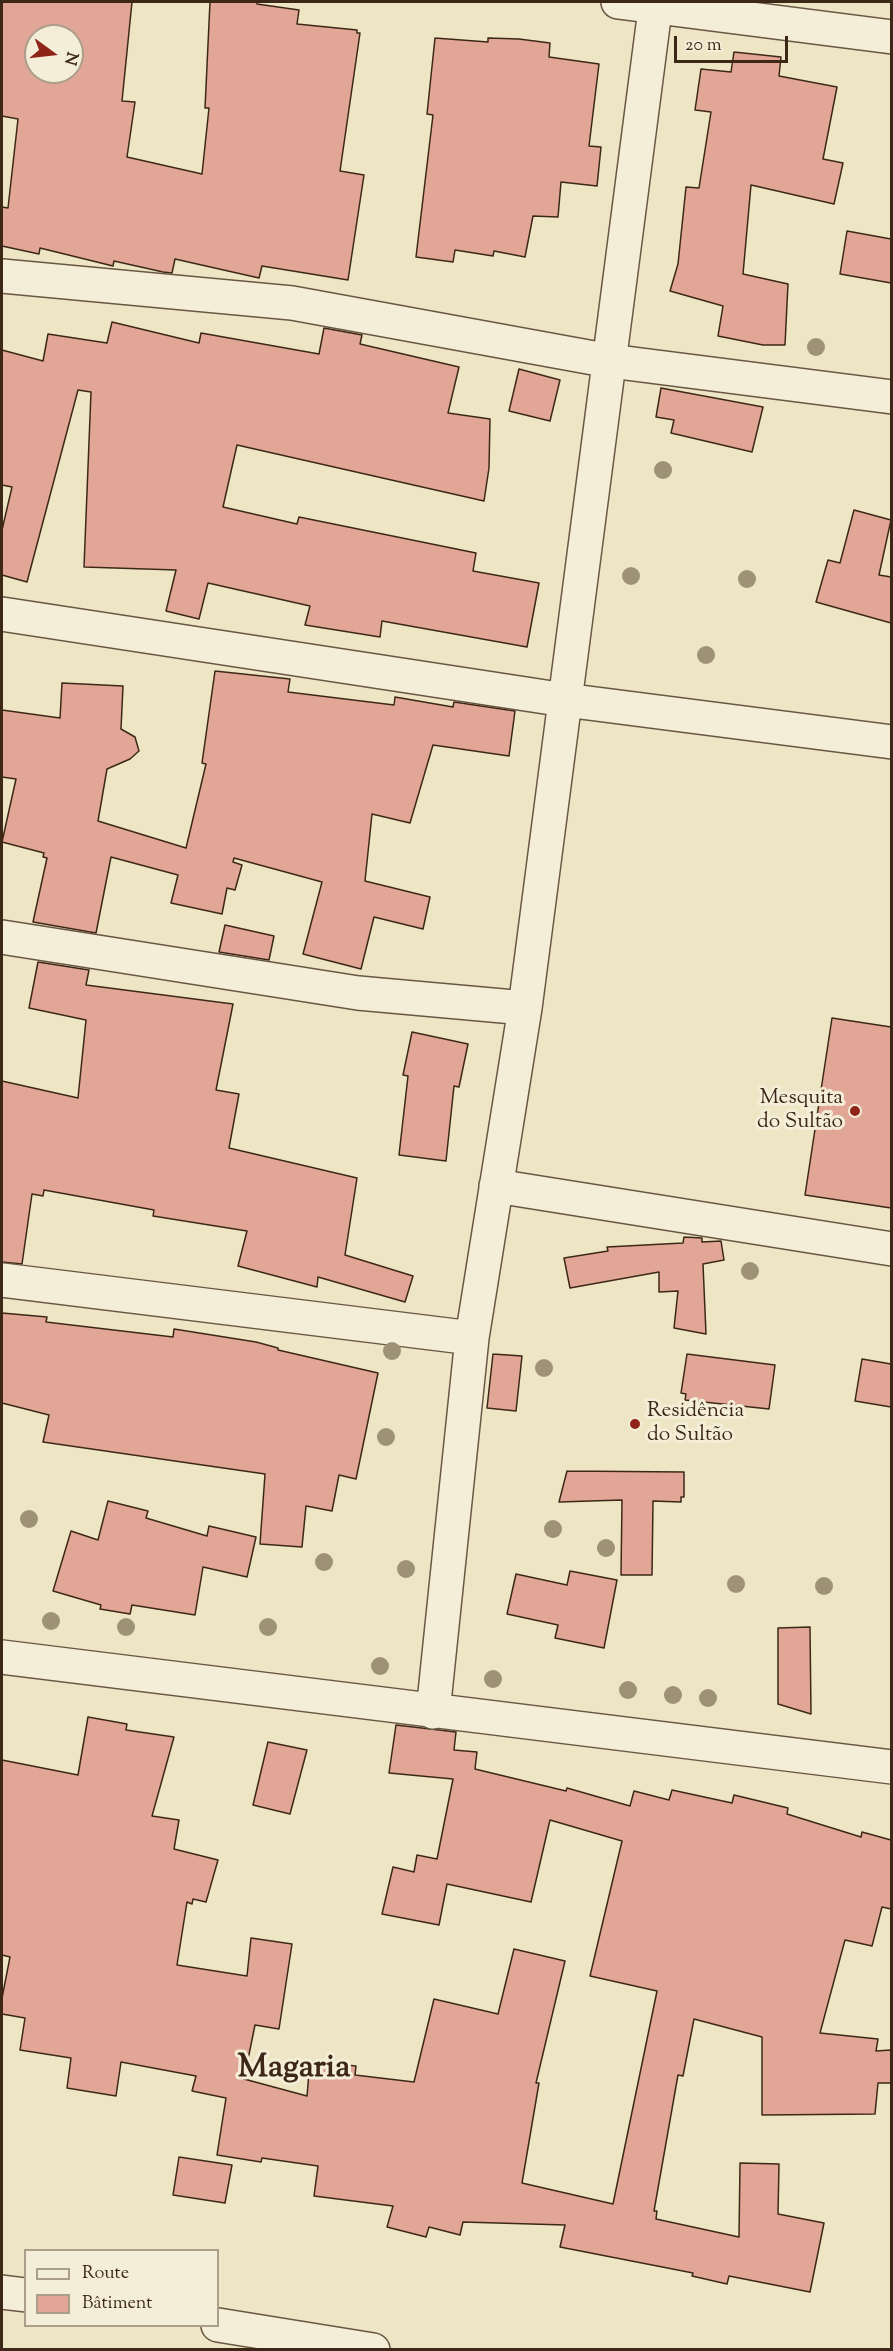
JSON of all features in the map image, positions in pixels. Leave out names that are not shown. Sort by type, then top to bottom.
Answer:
[{"type":"street","points":[[618,2],[656,4],[891,37]]},
{"type":"street","points":[[433,1712],[472,1338],[525,1008],[656,4]]},
{"type":"street","points":[[2,276],[292,303],[610,361],[891,397]]},
{"type":"street","points":[[2,614],[565,700],[891,742]]},
{"type":"street","points":[[2,937],[358,993],[525,1008]]},
{"type":"street","points":[[496,1186],[891,1249]]},
{"type":"street","points":[[2,1280],[472,1338]]},
{"type":"street","points":[[2,1657],[891,1767]]},
{"type":"street","points":[[2,2292],[24,2295]]},
{"type":"street","points":[[219,2325],[373,2349]]},
{"type":"building","points":[[2,2],[132,2],[122,101],[135,102],[127,157],[202,174],[209,108],[205,108],[210,2],[257,2],[257,4],[299,10],[297,24],[357,30],[357,33],[360,33],[340,171],[364,175],[348,280],[262,266],[259,278],[175,259],[172,273],[114,261],[113,266],[40,248],[39,254],[2,246],[2,207],[8,208],[18,119],[2,116]]},
{"type":"building","points":[[435,38],[488,42],[488,38],[519,39],[550,43],[549,57],[599,64],[589,146],[601,147],[597,186],[561,182],[558,217],[533,216],[525,257],[494,251],[493,256],[455,250],[453,262],[416,257],[433,115],[427,114]]},
{"type":"building","points":[[734,52],[781,57],[779,76],[837,87],[823,159],[843,163],[834,204],[751,185],[743,274],[788,284],[785,345],[763,345],[718,336],[723,306],[670,291],[678,264],[686,187],[699,188],[711,112],[695,110],[701,69],[731,72]]},
{"type":"building","points":[[847,231],[891,239],[891,283],[840,274]]},
{"type":"building","points":[[112,322],[199,343],[201,333],[319,354],[324,328],[362,335],[360,344],[459,367],[448,413],[490,419],[489,468],[484,501],[237,445],[223,507],[297,524],[299,517],[476,553],[473,571],[539,583],[527,647],[382,621],[380,637],[305,625],[310,606],[208,583],[199,619],[166,611],[176,570],[84,567],[91,392],[78,390],[27,582],[2,575],[2,530],[12,487],[2,485],[2,350],[43,361],[48,334],[107,343]]},
{"type":"building","points":[[519,369],[560,380],[550,421],[509,411]]},
{"type":"building","points":[[661,388],[763,407],[752,452],[671,433],[674,420],[656,417]]},
{"type":"building","points":[[854,510],[891,520],[879,575],[891,577],[891,623],[816,602],[828,560],[840,563]]},
{"type":"building","points":[[215,671],[290,679],[288,692],[394,705],[395,697],[453,707],[454,702],[515,711],[509,756],[433,745],[410,823],[372,814],[365,881],[430,897],[423,929],[374,917],[361,969],[303,954],[322,882],[234,858],[233,862],[242,865],[235,890],[227,888],[222,914],[171,903],[178,875],[111,857],[96,933],[33,922],[47,858],[43,857],[44,853],[2,842],[16,779],[2,777],[2,710],[60,718],[62,683],[123,686],[121,729],[135,737],[139,751],[130,759],[107,769],[98,821],[186,848],[206,764],[202,763]]},
{"type":"building","points":[[225,925],[274,936],[269,960],[219,952]]},
{"type":"building","points":[[38,962],[89,970],[86,985],[233,1004],[216,1090],[239,1094],[229,1148],[357,1178],[345,1255],[413,1276],[405,1302],[318,1277],[317,1287],[238,1266],[247,1231],[153,1216],[154,1210],[44,1190],[43,1196],[32,1194],[22,1264],[2,1262],[2,1081],[78,1098],[86,1020],[29,1008]]},
{"type":"building","name":"Mesquita do Sultão","points":[[832,1018],[891,1027],[891,1208],[805,1195]]},
{"type":"building","points":[[412,1032],[468,1044],[459,1087],[454,1086],[446,1161],[399,1155],[408,1076],[403,1075]]},
{"type":"building","points":[[684,1237],[702,1238],[702,1242],[721,1241],[724,1260],[703,1264],[706,1334],[674,1328],[678,1291],[659,1292],[659,1272],[570,1288],[564,1258],[608,1251],[607,1247],[683,1243]]},
{"type":"building","points":[[2,1313],[47,1317],[46,1322],[173,1337],[174,1329],[256,1342],[278,1348],[278,1350],[378,1373],[356,1479],[339,1475],[332,1511],[306,1506],[302,1547],[260,1544],[265,1474],[43,1442],[49,1415],[2,1403]]},
{"type":"building","points":[[493,1354],[522,1356],[516,1411],[487,1408]]},
{"type":"building","points":[[687,1354],[775,1365],[769,1409],[685,1400],[686,1394],[681,1393]]},
{"type":"building","points":[[862,1359],[891,1364],[891,1407],[855,1401]]},
{"type":"building","points":[[567,1471],[684,1472],[684,1497],[681,1497],[681,1502],[653,1501],[652,1575],[621,1575],[622,1500],[559,1502]]},
{"type":"building","points":[[108,1501],[148,1511],[146,1518],[207,1536],[209,1526],[256,1537],[247,1577],[203,1567],[195,1615],[132,1605],[130,1614],[100,1609],[101,1605],[53,1591],[71,1531],[98,1540]]},
{"type":"building","points":[[570,1571],[617,1580],[604,1648],[555,1638],[558,1625],[507,1614],[516,1574],[567,1585]]},
{"type":"building","points":[[810,1627],[811,1714],[778,1704],[778,1628]]},
{"type":"building","points":[[88,1717],[127,1724],[126,1730],[174,1737],[152,1816],[179,1820],[174,1849],[218,1860],[206,1902],[193,1899],[192,1904],[187,1902],[177,1965],[247,1976],[251,1938],[292,1944],[279,2029],[255,2025],[244,2079],[307,2096],[310,2061],[356,2066],[355,2075],[414,2082],[434,1999],[498,2014],[514,1949],[565,1961],[536,2083],[539,2083],[522,2183],[613,2204],[657,1991],[590,1976],[622,1841],[550,1820],[531,1902],[447,1884],[439,1925],[382,1914],[393,1867],[414,1872],[417,1855],[437,1859],[453,1779],[389,1773],[396,1725],[456,1732],[454,1750],[477,1752],[475,1769],[566,1791],[567,1788],[630,1806],[634,1791],[669,1800],[672,1790],[732,1803],[734,1795],[788,1808],[787,1814],[861,1837],[862,1832],[891,1840],[891,1909],[882,1907],[872,1946],[845,1940],[820,2033],[878,2039],[876,2051],[891,2050],[891,2083],[878,2083],[875,2114],[762,2115],[762,2037],[694,2019],[683,2076],[678,2075],[654,2211],[657,2211],[656,2219],[739,2237],[740,2163],[779,2164],[778,2214],[824,2223],[810,2292],[729,2276],[727,2284],[692,2276],[693,2273],[560,2247],[565,2225],[463,2222],[460,2235],[429,2227],[426,2237],[387,2227],[393,2206],[314,2196],[318,2166],[262,2158],[261,2162],[217,2155],[226,2098],[192,2091],[196,2076],[121,2062],[116,2096],[67,2088],[71,2058],[20,2050],[25,2018],[2,2014],[2,1998],[10,1957],[2,1955],[2,1760],[78,1775]]},
{"type":"building","points":[[268,1742],[307,1750],[290,1814],[253,1805]]},
{"type":"building","points":[[179,2157],[232,2165],[225,2203],[173,2195]]},
{"type":"place","name":"Mesquita do Sultão","points":[[855,1111]]},
{"type":"place","name":"Residência do Sultão","points":[[635,1424]]},
{"type":"district","name":"Magaria","points":[[294,2070]]}]
